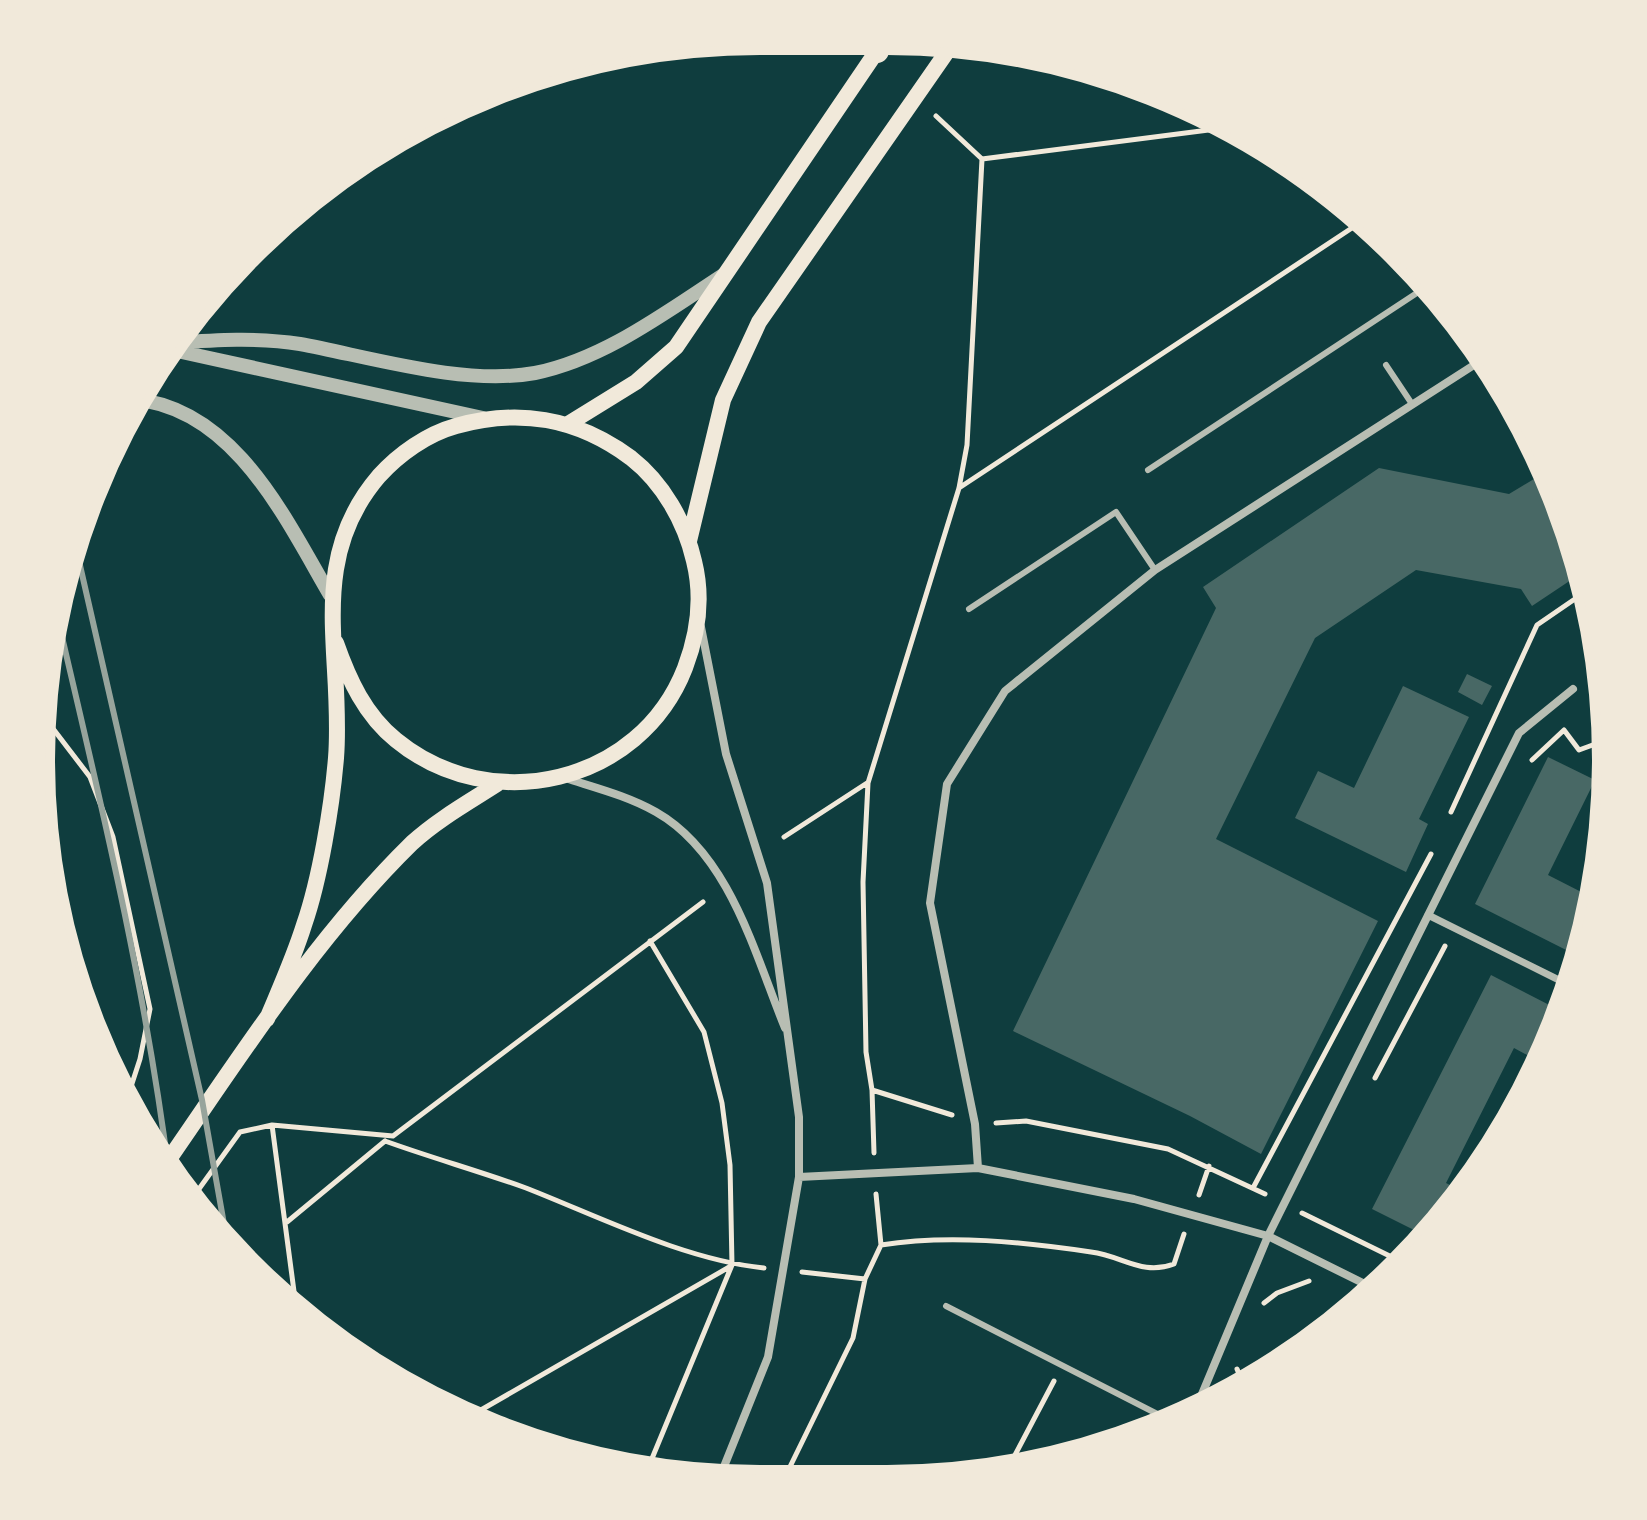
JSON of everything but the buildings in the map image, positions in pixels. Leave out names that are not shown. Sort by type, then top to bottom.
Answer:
[{"type":"main road","points":[[568,424],[636,382],[676,347],[877,50]]},
{"type":"main road","points":[[689,541],[723,400],[759,322],[946,53]]},
{"type":"main road","points":[[267,1019],[306,922],[326,825],[336,757],[336,643],[330,595],[335,559],[346,525],[364,494],[387,467],[416,444],[448,428],[483,418],[511,415],[568,424],[608,441],[643,467],[670,501],[689,541],[698,575],[699,610],[693,648],[679,684],[658,715],[632,743],[600,764],[565,778],[531,784],[497,784],[460,776],[425,761],[394,739],[368,711],[355,690],[336,643]]},
{"type":"main road","points":[[171,1156],[267,1019],[365,893],[414,841],[497,784]]},
{"type":"street","points":[[187,342],[247,338],[299,344],[404,367],[494,374],[535,373],[593,352],[639,329],[727,272]]},
{"type":"street","points":[[180,352],[483,418]]},
{"type":"street","points":[[978,1168],[975,1124],[930,903],[947,784],[1005,691],[1155,570],[1476,364]]},
{"type":"street","points":[[148,400],[196,419],[230,445],[262,484],[330,595]]},
{"type":"street","points":[[699,610],[708,676],[726,754],[767,883],[799,1117],[799,1177],[768,1357],[723,1468]]},
{"type":"street","points":[[1202,1397],[1268,1236],[1519,733],[1573,689]]},
{"type":"street","points":[[565,778],[630,799],[659,813],[686,835],[711,865],[734,905],[790,1040]]},
{"type":"street","points":[[1428,915],[1561,981]]},
{"type":"street","points":[[799,1177],[978,1168],[1191,1213],[1268,1236],[1365,1284]]},
{"type":"lane","points":[[1148,470],[1420,291]]},
{"type":"lane","points":[[1386,365],[1412,404]]},
{"type":"lane","points":[[969,609],[1116,512],[1155,570]]},
{"type":"lane","points":[[946,1306],[1160,1415]]},
{"type":"path","points":[[788,1470],[853,1338],[865,1279],[881,1245],[872,1090],[866,1052],[863,882],[868,783],[959,488],[967,445],[982,159],[936,116]]},
{"type":"path","points":[[982,159],[1213,129]]},
{"type":"path","points":[[959,488],[1355,226]]},
{"type":"path","points":[[1449,817],[1537,625],[1578,597]]},
{"type":"path","points":[[51,727],[90,777],[113,837],[150,1009],[131,1088]]},
{"type":"path","points":[[784,837],[868,783]]},
{"type":"path","points":[[1253,1188],[1436,845]]},
{"type":"path","points":[[287,1222],[385,1141],[703,902]]},
{"type":"path","points":[[650,941],[704,1032],[712,1060],[722,1103],[730,1165],[732,1265],[651,1461]]},
{"type":"path","points":[[872,1090],[928,1104],[975,1124],[1026,1121],[1168,1149],[1209,1166],[1393,1258]]},
{"type":"path","points":[[197,1192],[240,1132],[272,1125],[393,1136]]},
{"type":"path","points":[[272,1125],[295,1296]]},
{"type":"path","points":[[385,1141],[483,1172],[629,1231],[732,1265]]},
{"type":"path","points":[[881,1245],[905,1241],[1016,1242],[1097,1253],[1155,1271],[1174,1264],[1209,1166]]},
{"type":"path","points":[[478,1412],[732,1265]]},
{"type":"path","points":[[1254,1311],[1277,1293],[1311,1280],[1323,1286]]},
{"type":"path","points":[[1013,1458],[1062,1366]]},
{"type":"path","points":[[1236,1367],[1240,1376]]},
{"type":"railway","points":[[79,561],[202,1100],[224,1226]]},
{"type":"railway","points":[[62,635],[134,960],[165,1146]]}]
